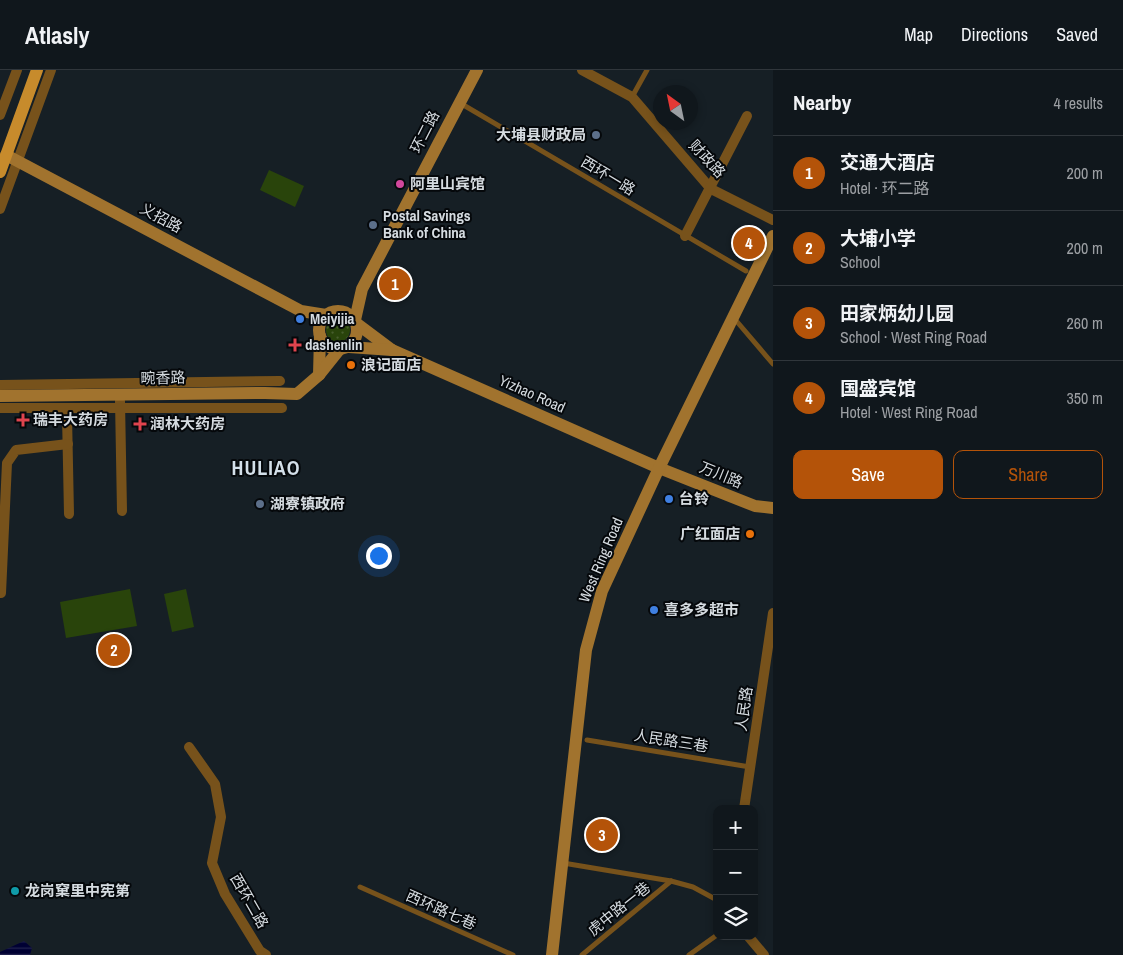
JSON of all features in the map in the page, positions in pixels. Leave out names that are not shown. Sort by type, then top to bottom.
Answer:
[{"type":"main road","points":[[0,172],[32,70]]},
{"type":"main road","points":[[5,156],[37,70]]},
{"type":"main road","name":"环二路","points":[[362,289],[477,70]]},
{"type":"main road","name":"义招路","points":[[5,156],[302,311]]},
{"type":"main road","name":"West Ring Road","points":[[552,955],[586,650],[602,591],[659,468],[733,317],[770,252],[773,236]]},
{"type":"main road","points":[[319,375],[320,322],[362,289]]},
{"type":"main road","points":[[344,348],[356,339],[358,333],[355,322],[362,289]]},
{"type":"main road","points":[[302,311],[346,313],[392,350]]},
{"type":"main road","points":[[302,311],[324,344],[329,348],[392,350]]},
{"type":"main road","name":"畹香路","points":[[0,396],[120,401],[265,393],[297,394],[319,375],[344,348]]},
{"type":"main road","name":"Yizhao Road","points":[[392,350],[659,468]]},
{"type":"main road","name":"万川路","points":[[659,468],[755,506],[773,508]]},
{"type":"street","points":[[0,115],[17,70]]},
{"type":"street","points":[[0,209],[5,156],[51,70]]},
{"type":"street","name":"财政路","points":[[582,70],[632,97],[711,189],[773,220]]},
{"type":"street","points":[[685,236],[711,189],[724,159],[747,116]]},
{"type":"street","points":[[0,385],[280,381]]},
{"type":"street","points":[[0,408],[120,401],[282,408]]},
{"type":"street","points":[[120,401],[122,511]]},
{"type":"street","points":[[67,416],[69,514]]},
{"type":"street","points":[[1,593],[6,463],[16,450],[68,444]]},
{"type":"street","name":"人民路","points":[[745,805],[773,613]]},
{"type":"street","name":"西环二路","points":[[189,747],[214,784],[220,808],[221,816],[212,863],[224,894],[260,951],[266,955]]},
{"type":"street","points":[[751,940],[764,955]]},
{"type":"lane","points":[[632,97],[647,70]]},
{"type":"lane","name":"西环一路","points":[[459,103],[746,271]]},
{"type":"lane","points":[[733,317],[773,364]]},
{"type":"lane","name":"人民路三巷","points":[[587,740],[750,767]]},
{"type":"lane","points":[[562,863],[671,881],[693,887],[713,898]]},
{"type":"lane","name":"虎中路一巷","points":[[582,955],[671,881]]},
{"type":"lane","name":"西环路七巷","points":[[360,887],[512,955]]},
{"type":"lane","points":[[689,955],[713,938]]},
{"type":"green space","points":[[269,170],[304,186],[295,207],[260,190]]},
{"type":"green space","points":[[333,318],[343,318],[350,325],[350,335],[343,342],[333,342],[326,335],[326,325]]},
{"type":"green space","points":[[130,589],[137,626],[66,638],[60,602]]},
{"type":"green space","points":[[186,589],[194,627],[172,632],[164,594]]},
{"type":"shaded area","points":[[24,941],[32,948],[30,955],[0,955],[0,952]]},
{"type":"place","name":"大埔县财政局","points":[[596,135]]},
{"type":"place","name":"阿里山宾馆","points":[[400,184]]},
{"type":"place","name":"Postal Savings Bank of China","points":[[373,225]]},
{"type":"place","name":"国盛宾馆","points":[[749,243]]},
{"type":"place","name":"交通大酒店","points":[[395,284]]},
{"type":"place","name":"Meiyijia","points":[[300,319]]},
{"type":"place","name":"dashenlin","points":[[295,345]]},
{"type":"place","name":"浪记面店","points":[[351,365]]},
{"type":"place","name":"瑞丰大药房","points":[[23,420]]},
{"type":"place","name":"润林大药房","points":[[140,424]]},
{"type":"place","name":"台铃","points":[[669,499]]},
{"type":"place","name":"湖寮镇政府","points":[[260,504]]},
{"type":"place","name":"广红面店","points":[[750,534]]},
{"type":"place","name":"喜多多超市","points":[[654,610]]},
{"type":"place","name":"大埔小学","points":[[114,650]]},
{"type":"place","name":"田家炳幼儿园","points":[[602,835]]},
{"type":"place","name":"龙岗窠里中宪第","points":[[15,891]]},
{"type":"district","name":"HULIAO","points":[[266,468]]}]
